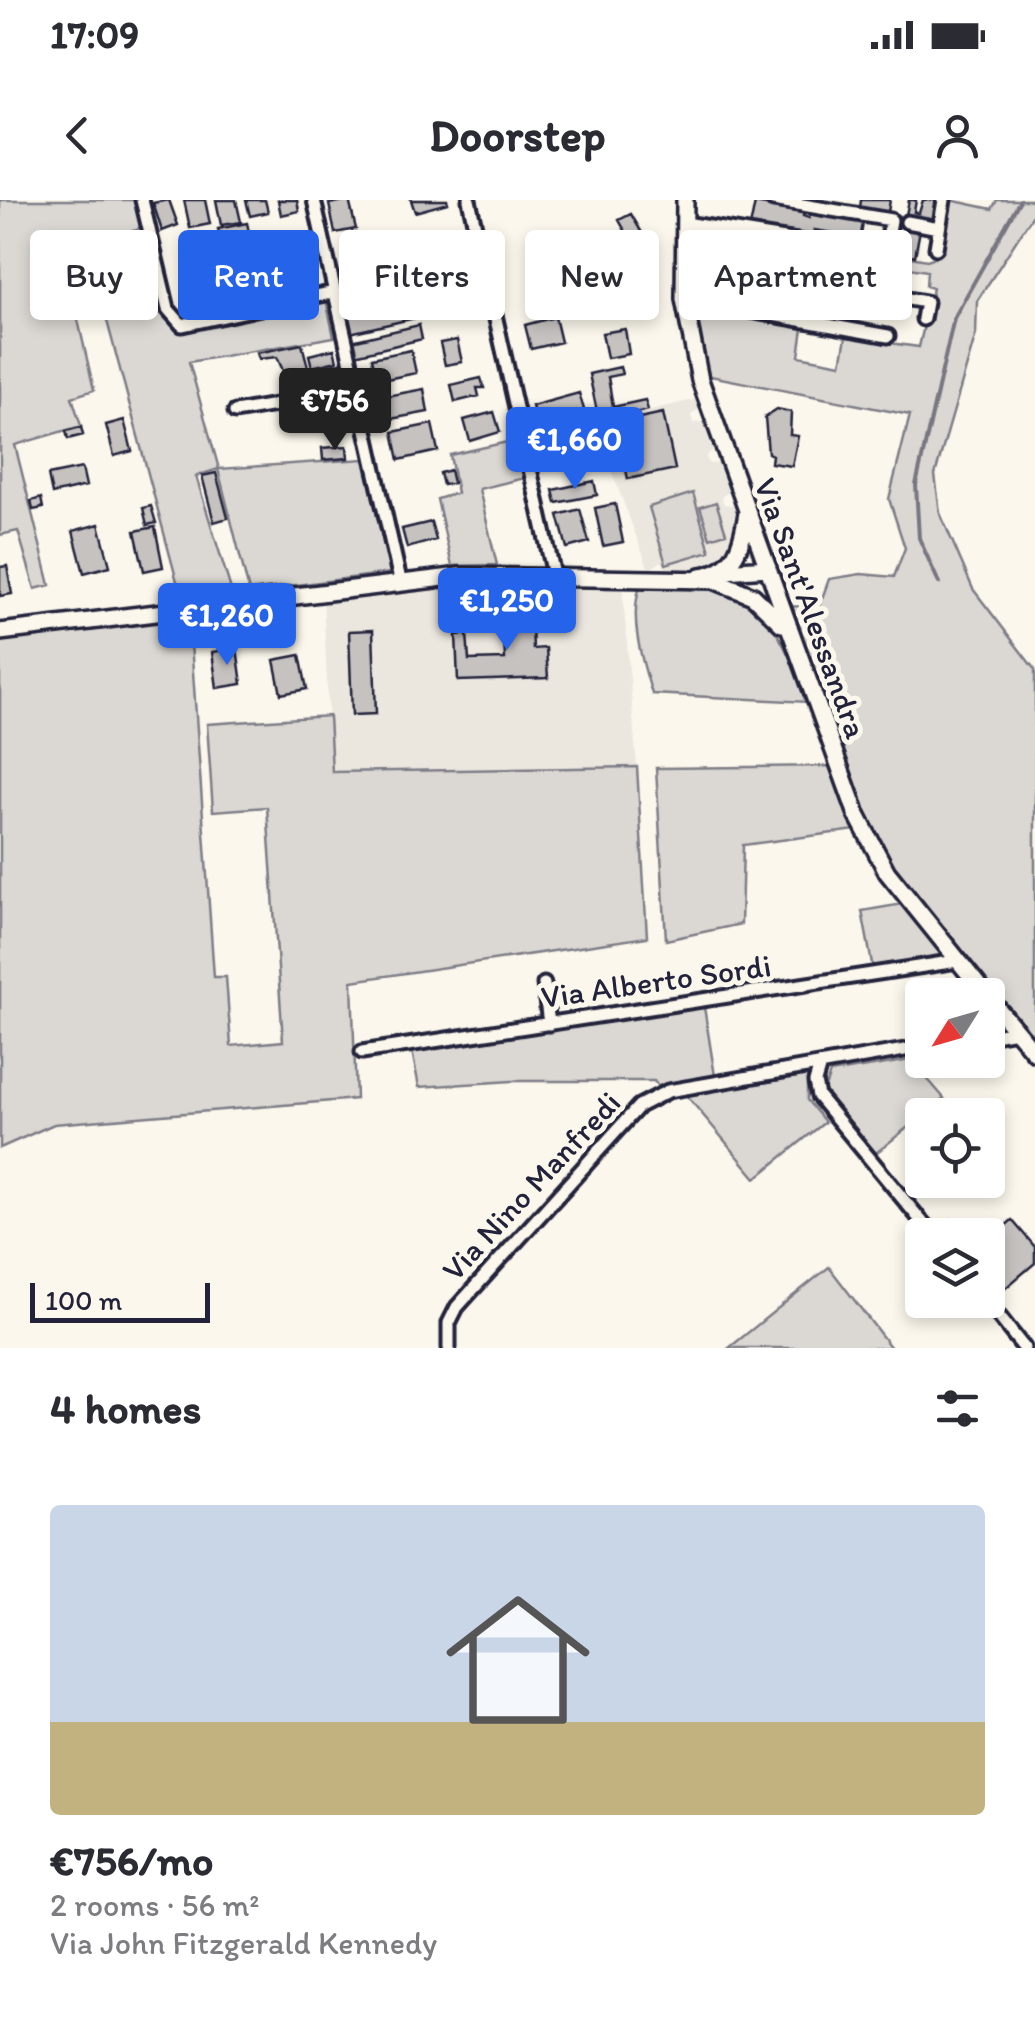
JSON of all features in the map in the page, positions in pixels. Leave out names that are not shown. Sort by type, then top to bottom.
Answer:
[{"type":"street","points":[[142,200],[168,309],[182,325],[335,292]]},
{"type":"street","points":[[314,200],[400,580]]},
{"type":"street","points":[[469,200],[554,575]]},
{"type":"street","name":"Via Sant'Alessandra","points":[[685,200],[685,230]]},
{"type":"street","points":[[685,222],[884,256],[890,220],[773,200]]},
{"type":"street","points":[[936,248],[944,200]]},
{"type":"street","points":[[908,222],[939,228]]},
{"type":"street","points":[[912,300],[926,302],[923,319]]},
{"type":"street","name":"Via Sant'Alessandra","points":[[688,320],[700,380],[872,850],[972,978]]},
{"type":"street","points":[[800,320],[888,336]]},
{"type":"street","points":[[235,412],[357,391]]},
{"type":"street","points":[[724,571],[743,538],[747,511]]},
{"type":"street","points":[[687,577],[768,568]]},
{"type":"street","points":[[0,632],[400,580],[554,575],[687,577],[734,586],[748,584],[768,568]]},
{"type":"street","points":[[734,586],[771,610],[790,634]]},
{"type":"street","name":"Via Alberto Sordi","points":[[362,1052],[957,961]]},
{"type":"street","points":[[544,984],[549,1024]]},
{"type":"street","name":"Via Sant'Alessandra","points":[[1005,1018],[1035,1054]]},
{"type":"street","points":[[1005,1033],[1016,1031]]},
{"type":"street","name":"Via Nino Manfredi","points":[[449,1348],[448,1323],[458,1307],[639,1106],[668,1091],[905,1050]]},
{"type":"street","points":[[820,1064],[815,1082],[818,1096],[918,1218]]},
{"type":"street","points":[[1000,1318],[1024,1348]]},
{"type":"shaded area","points":[[0,200],[139,200],[142,224],[137,230],[30,230],[30,320],[78,320],[94,390],[72,397],[81,426],[15,445],[50,585],[35,589],[18,531],[0,535]]},
{"type":"shaded area","points":[[950,200],[992,209],[997,200],[1035,200],[1035,212],[977,301],[976,334],[935,475],[940,513],[973,589],[1035,670],[1035,1041],[1005,1004],[1005,978],[983,978],[890,864],[867,820],[789,607],[820,604],[829,579],[861,574],[894,577],[905,548],[889,499],[910,415],[705,375],[695,320],[757,320],[803,328],[799,356],[841,364],[846,337],[919,347],[933,288],[926,286],[927,271],[912,268],[912,257],[927,260],[939,256]]},
{"type":"shaded area","points":[[894,216],[904,216],[902,230],[892,230]]},
{"type":"shaded area","points":[[158,297],[163,311],[181,329],[226,320],[319,320],[319,301],[326,300],[334,337],[189,362],[219,469],[364,459],[390,573],[249,591],[218,469],[196,476],[232,593],[182,600],[107,320],[158,320]]},
{"type":"shaded area","points":[[697,399],[700,408],[691,415],[693,423],[705,422],[715,449],[706,456],[709,464],[719,463],[730,491],[721,497],[724,504],[736,506],[740,536],[724,561],[700,571],[667,570],[662,561],[649,570],[607,459],[599,422]]},
{"type":"shaded area","points":[[516,440],[524,478],[479,489],[497,565],[452,566],[437,499],[457,493],[450,455]]},
{"type":"shaded area","points":[[693,493],[710,551],[666,564],[649,507]]},
{"type":"shaded area","points":[[716,502],[726,533],[710,538],[700,507]]},
{"type":"shaded area","points":[[451,582],[622,583],[637,767],[331,772],[323,596]]},
{"type":"shaded area","points":[[641,583],[709,588],[751,605],[767,619],[781,640],[808,702],[652,694],[636,624]]},
{"type":"shaded area","points":[[189,614],[214,977],[226,977],[231,1046],[283,1041],[267,807],[213,811],[207,724],[329,716],[332,772],[637,767],[647,937],[352,981],[356,1099],[54,1124],[0,1148],[0,638]]},
{"type":"shaded area","points":[[832,766],[856,830],[743,845],[741,924],[666,940],[656,768]]},
{"type":"shaded area","points":[[902,904],[942,952],[936,958],[873,969],[862,911]]},
{"type":"shaded area","points":[[704,1007],[715,1076],[659,1088],[654,1081],[512,1081],[419,1087],[412,1051]]},
{"type":"shaded area","points":[[905,1061],[905,1078],[927,1078],[944,1098],[905,1098],[905,1130],[876,1153],[824,1090],[830,1073]]},
{"type":"shaded area","points":[[807,1075],[807,1100],[825,1122],[756,1178],[687,1096]]},
{"type":"shaded area","points":[[829,1267],[891,1348],[729,1348]]},
{"type":"building","points":[[169,200],[178,225],[162,231],[153,203]]},
{"type":"building","points":[[184,200],[205,200],[210,224],[190,228]]},
{"type":"building","points":[[216,200],[236,200],[241,222],[221,225]]},
{"type":"building","points":[[246,200],[265,200],[268,212],[250,216]]},
{"type":"building","points":[[278,200],[297,200],[299,211],[281,215]]},
{"type":"building","points":[[349,200],[356,229],[335,233],[329,204]]},
{"type":"building","points":[[411,200],[447,200],[448,203],[415,212]]},
{"type":"building","points":[[861,200],[890,200],[888,212],[860,208]]},
{"type":"building","points":[[909,200],[916,200],[914,212],[919,213],[923,200],[939,200],[934,221],[906,215]]},
{"type":"building","points":[[755,203],[804,212],[803,216],[809,218],[810,210],[863,223],[862,230],[750,227]]},
{"type":"building","points":[[631,214],[640,230],[625,230],[619,220]]},
{"type":"building","points":[[247,223],[249,230],[218,230]]},
{"type":"building","points":[[907,227],[920,230],[915,256],[912,230]]},
{"type":"building","points":[[348,320],[406,320],[350,333]]},
{"type":"building","points":[[556,320],[561,342],[531,349],[525,325]]},
{"type":"building","points":[[419,325],[422,339],[355,355],[352,341]]},
{"type":"building","points":[[625,329],[629,354],[607,358],[602,333]]},
{"type":"building","points":[[457,340],[462,362],[445,365],[440,343]]},
{"type":"building","points":[[302,344],[309,371],[341,363],[346,385],[311,393],[307,378],[288,382],[277,357],[259,359],[257,353]]},
{"type":"building","points":[[334,349],[337,361],[312,367],[309,355]]},
{"type":"building","points":[[411,350],[416,373],[377,381],[372,358]]},
{"type":"building","points":[[620,367],[622,374],[608,377],[613,407],[645,400],[648,410],[599,421],[589,374]]},
{"type":"building","points":[[481,378],[484,388],[477,388],[479,396],[455,402],[451,385]]},
{"type":"building","points":[[424,389],[428,412],[380,421],[376,398]]},
{"type":"building","points":[[579,393],[585,413],[537,426],[532,406]]},
{"type":"building","points":[[777,409],[791,412],[790,435],[798,436],[792,466],[771,463],[772,455],[768,453],[765,417]]},
{"type":"building","points":[[494,412],[500,432],[470,441],[464,420]]},
{"type":"building","points":[[663,413],[675,469],[628,479],[616,423]]},
{"type":"building","points":[[124,420],[132,451],[114,456],[106,425]]},
{"type":"building","points":[[432,424],[438,451],[399,460],[393,432]]},
{"type":"building","points":[[81,427],[83,435],[68,439],[66,431]]},
{"type":"building","points":[[593,429],[596,455],[576,458],[573,432]]},
{"type":"building","points":[[563,435],[568,463],[548,466],[544,439]]},
{"type":"building","points":[[347,446],[348,458],[323,460],[322,448]]},
{"type":"building","points":[[82,468],[86,486],[52,494],[48,475]]},
{"type":"building","points":[[450,470],[453,483],[443,485],[440,473]]},
{"type":"building","points":[[216,473],[228,518],[214,522],[202,476]]},
{"type":"building","points":[[594,481],[597,495],[556,503],[553,490]]},
{"type":"building","points":[[41,498],[43,508],[33,510],[31,501]]},
{"type":"building","points":[[615,504],[623,542],[603,546],[595,508]]},
{"type":"building","points":[[151,506],[156,523],[147,525],[143,508]]},
{"type":"building","points":[[580,509],[589,542],[567,548],[558,515]]},
{"type":"building","points":[[431,522],[436,540],[407,548],[402,529]]},
{"type":"building","points":[[99,524],[110,566],[84,573],[73,531]]},
{"type":"building","points":[[155,527],[163,567],[144,571],[135,531]]},
{"type":"building","points":[[7,566],[12,594],[0,596],[0,567]]},
{"type":"building","points":[[531,601],[533,649],[546,648],[548,678],[458,681],[456,635],[467,634],[469,660],[505,659],[503,619],[515,619],[514,602]]},
{"type":"building","points":[[373,630],[376,714],[352,715],[349,631]]},
{"type":"building","points":[[237,648],[242,684],[217,688],[212,652]]},
{"type":"building","points":[[300,655],[307,689],[281,694],[274,660]]},
{"type":"building","points":[[1012,1220],[1035,1247],[1035,1263],[1005,1288],[1005,1226]]},
{"type":"waterway","points":[[939,583],[919,538],[916,485],[954,318],[1020,200]]}]
